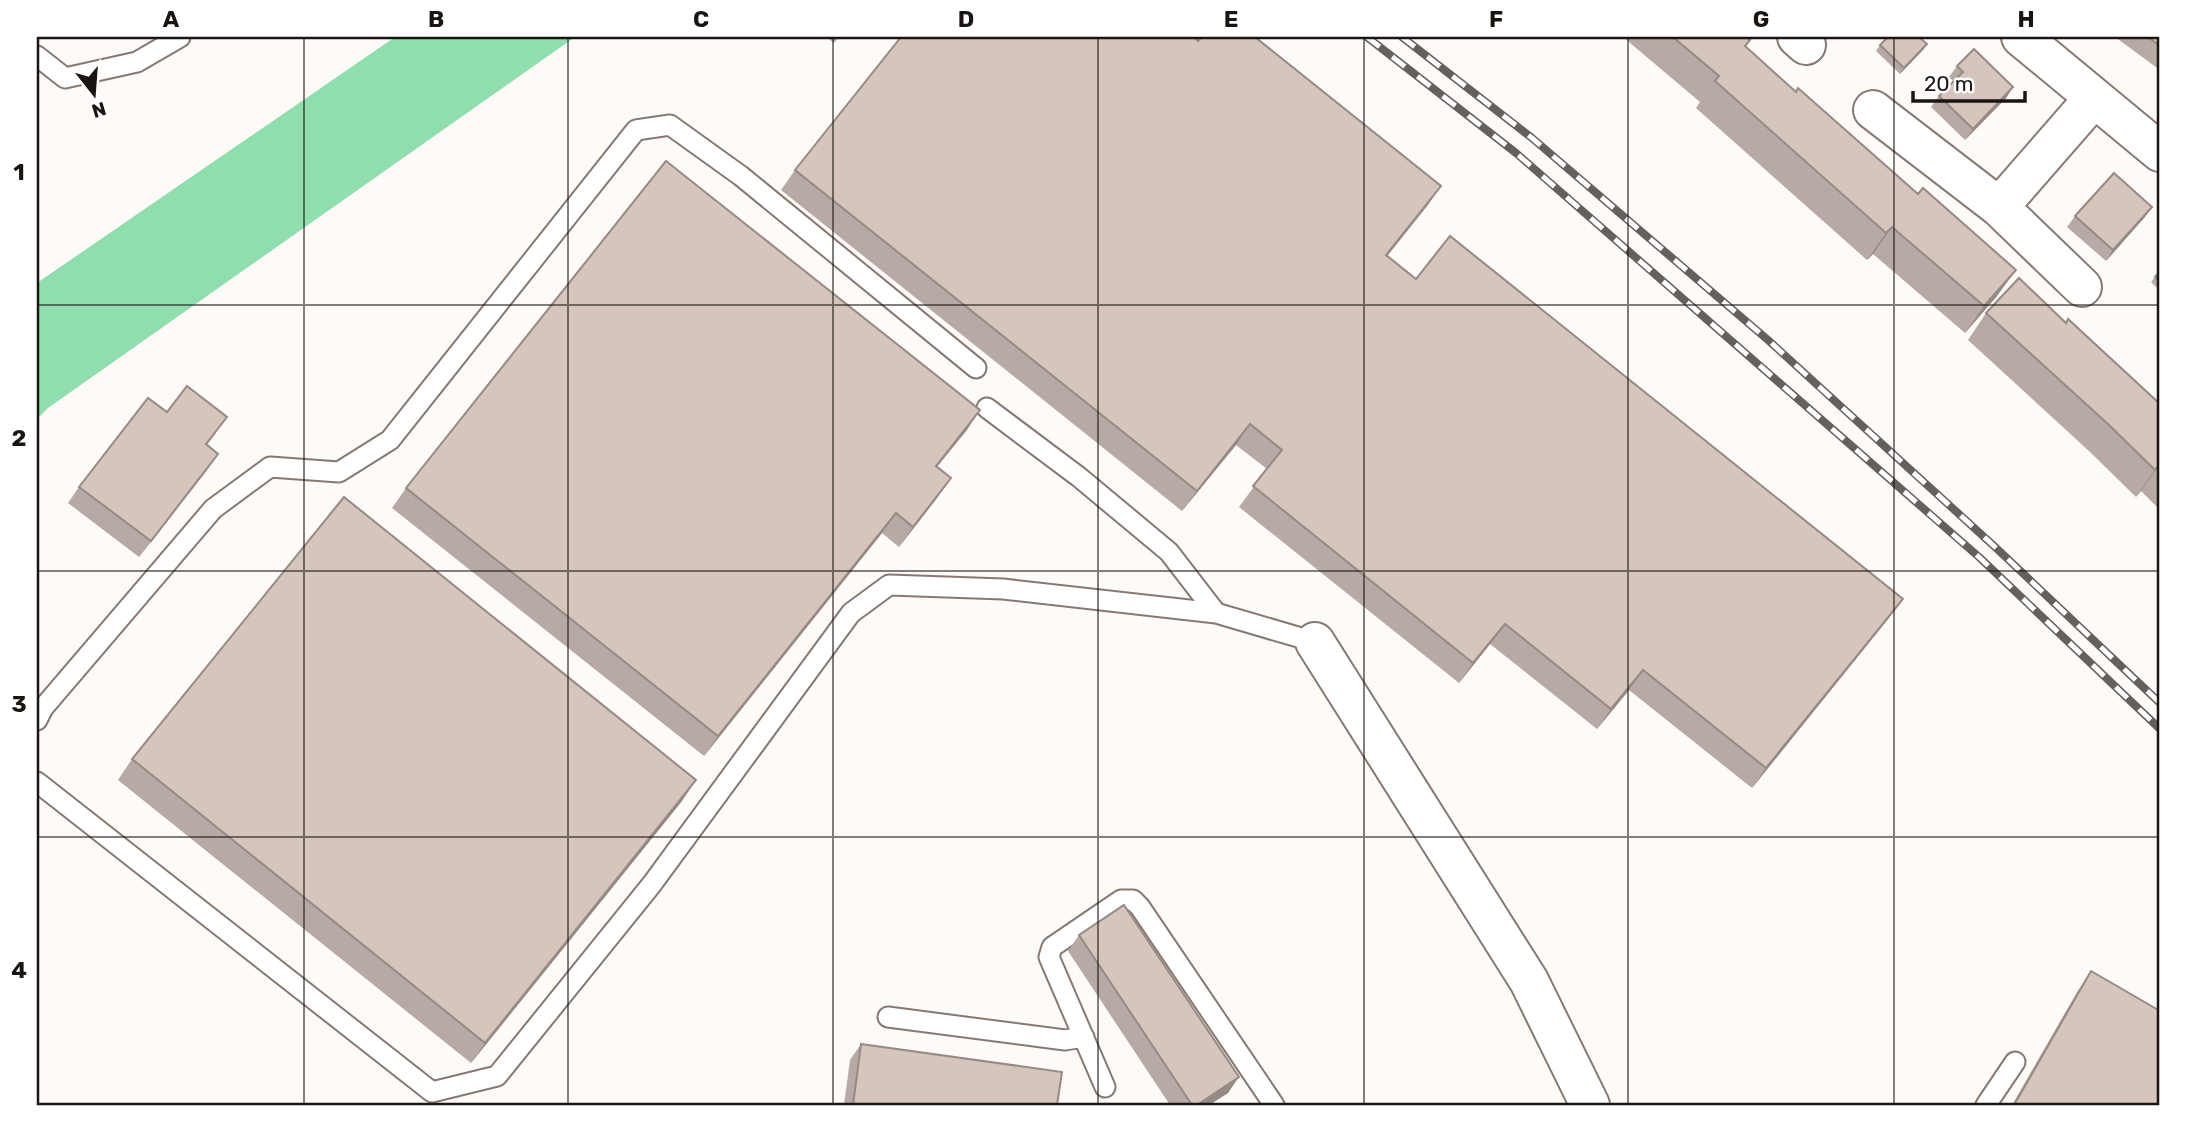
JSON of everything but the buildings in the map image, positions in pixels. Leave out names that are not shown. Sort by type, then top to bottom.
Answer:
[{"type":"street","points":[[2021,37],[2160,152]]},
{"type":"street","points":[[1999,207],[2094,97]]},
{"type":"street","points":[[1872,110],[1999,207],[2082,287]]},
{"type":"street","points":[[1315,642],[1529,981],[1590,1105]]},
{"type":"lane","points":[[37,56],[65,78],[137,62],[180,37]]},
{"type":"lane","points":[[37,720],[43,708],[213,509],[270,467],[339,472],[390,440],[636,130],[670,125],[741,176],[976,368]]},
{"type":"lane","points":[[986,408],[1079,477],[1169,552],[1216,613]]},
{"type":"lane","points":[[37,782],[432,1093],[497,1076],[652,884],[851,614],[889,585],[1003,589],[1216,613],[1315,642]]},
{"type":"lane","points":[[1105,1087],[1049,957],[1052,947],[1121,900],[1133,901],[1140,907],[1274,1105]]},
{"type":"lane","points":[[888,1017],[1065,1040],[1084,1037]]},
{"type":"lane","points":[[1986,1105],[2014,1062]]},
{"type":"green space","points":[[395,37],[575,37],[48,408],[37,419],[37,283]]},
{"type":"railway","points":[[1367,37],[1516,153],[1979,557],[2160,729]]},
{"type":"railway","points":[[1402,37],[1532,138],[1768,340],[1994,546],[2160,703]]}]
